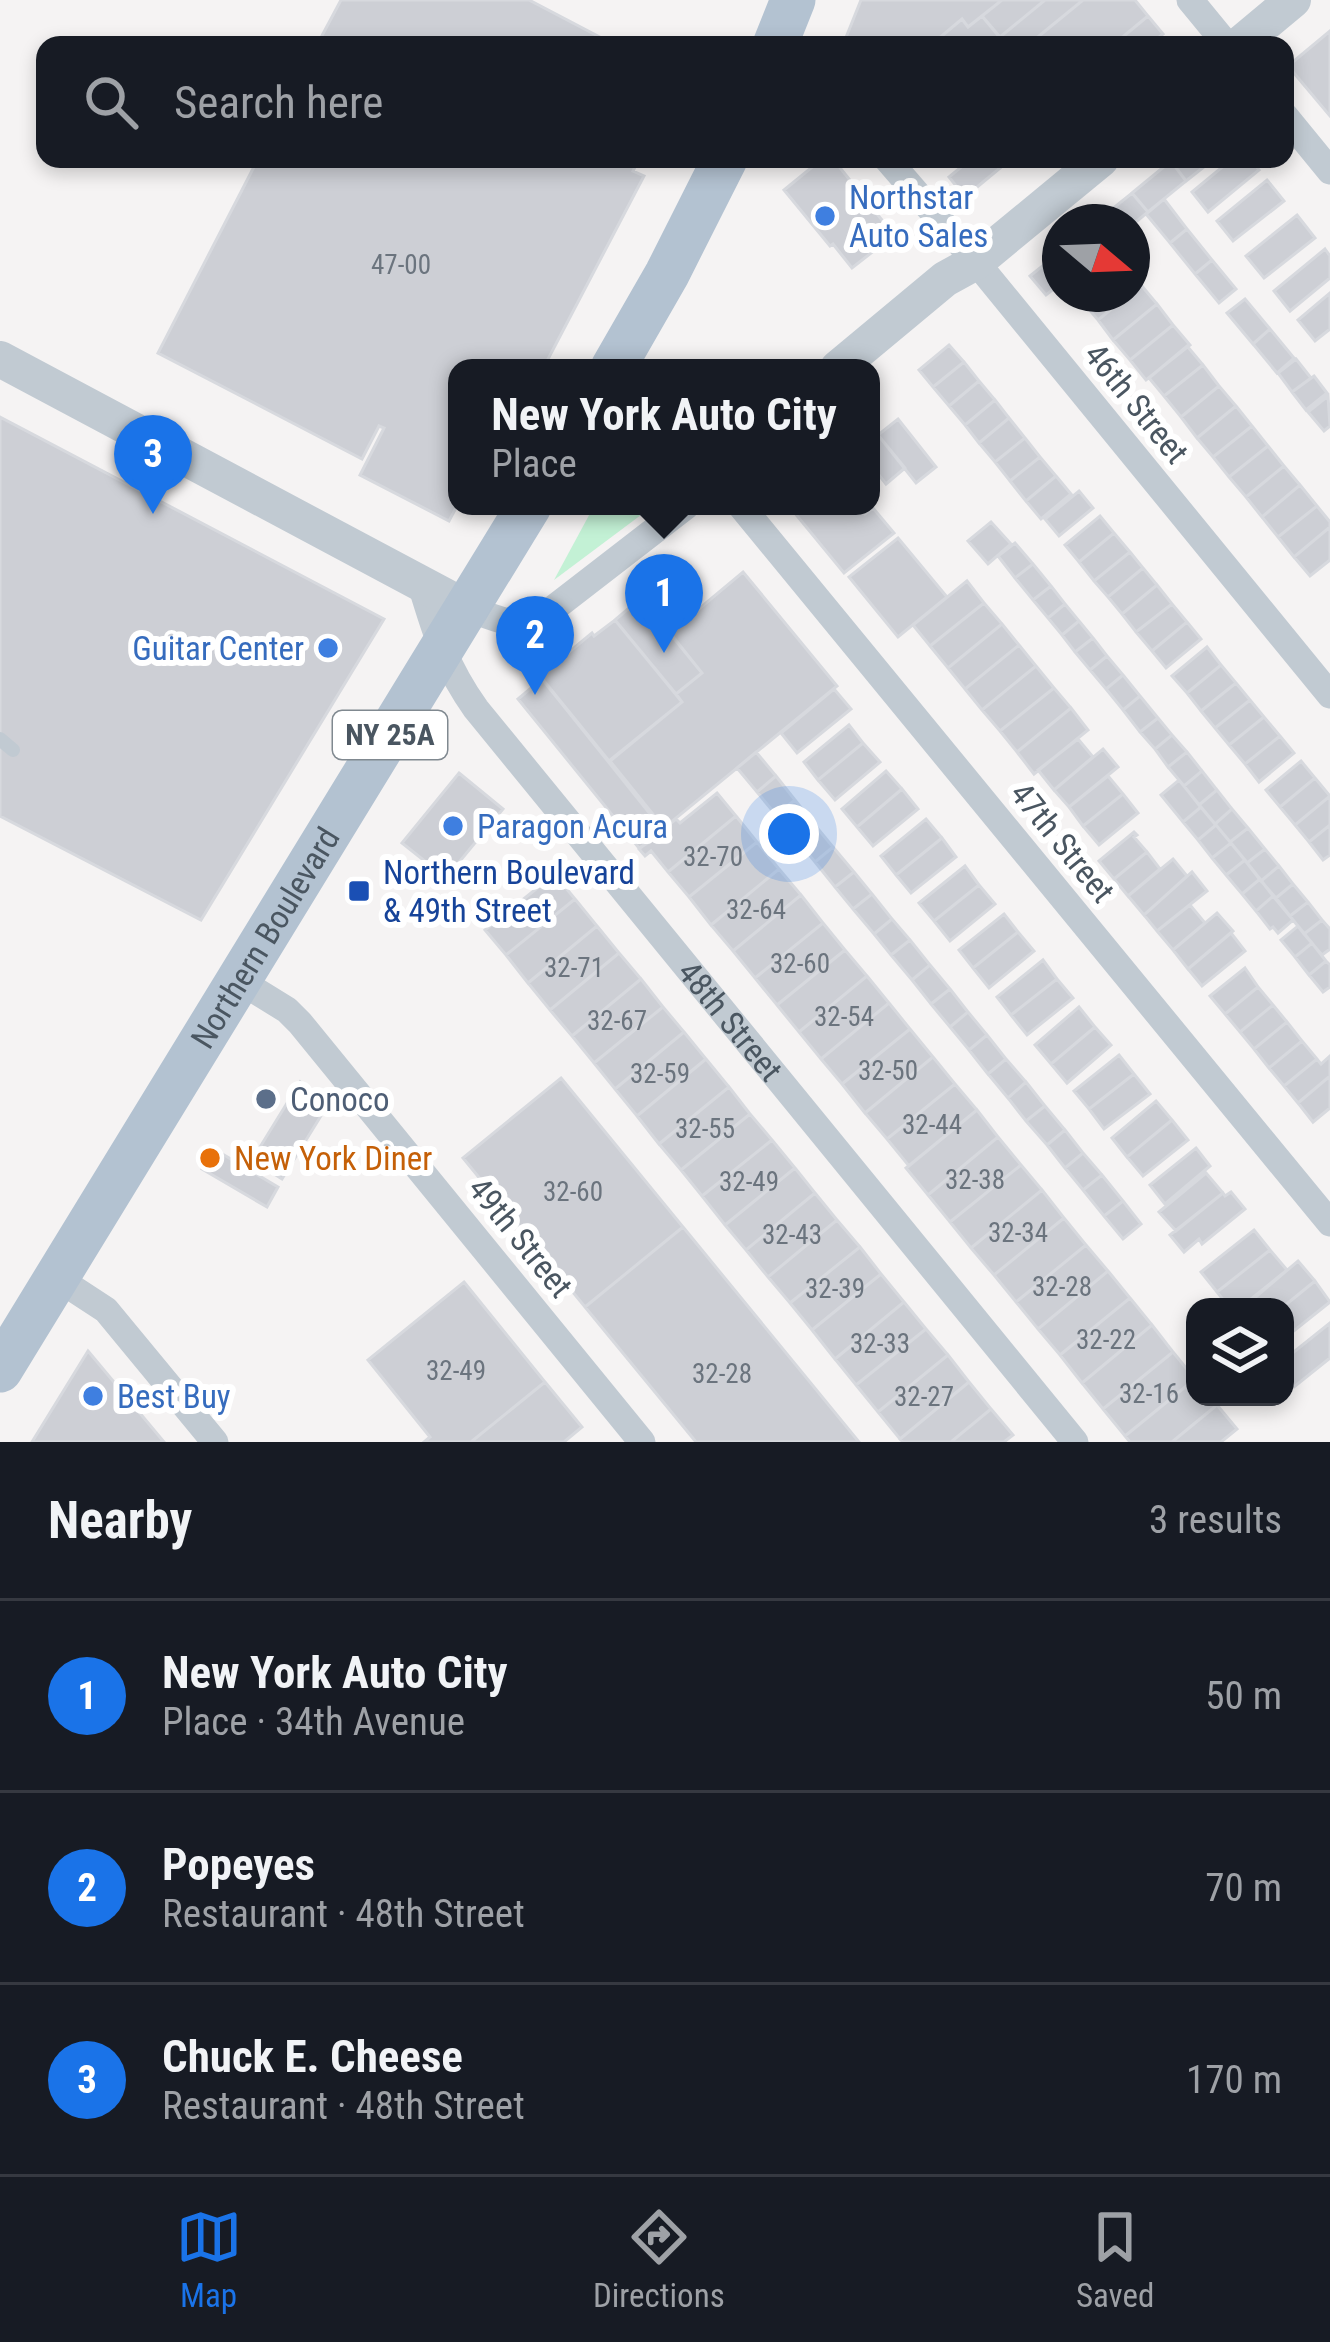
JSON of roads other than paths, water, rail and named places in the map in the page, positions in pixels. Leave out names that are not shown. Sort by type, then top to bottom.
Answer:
[{"type":"main road","points":[[618,359],[720,168]]},
{"type":"main road","name":"Northern Boulevard","points":[[0,1370],[524,515]]},
{"type":"street","points":[[1190,0],[1220,36]]},
{"type":"street","points":[[1250,36],[1293,0]]},
{"type":"street","points":[[1294,127],[1330,171]]},
{"type":"street","name":"46th Street","points":[[895,168],[1330,695]]},
{"type":"street","points":[[849,359],[1090,168]]},
{"type":"street","points":[[0,359],[467,608],[509,623],[536,622],[674,515]]},
{"type":"street","name":"47th Street","points":[[748,515],[1330,1223]]},
{"type":"street","name":"48th Street","points":[[420,581],[440,649],[476,709],[1075,1442]]},
{"type":"street","name":"49th Street","points":[[240,981],[300,1023],[642,1442]]},
{"type":"street","points":[[57,1278],[106,1310],[215,1442]]},
{"type":"lane","points":[[0,739],[14,750]]},
{"type":"place","name":"Northstar Auto Sales","points":[[825,216]]},
{"type":"place","name":"Chuck E. Cheese","points":[[153,514]]},
{"type":"place","name":"Guitar Center","points":[[328,648]]},
{"type":"place","name":"New York Auto City","points":[[664,653]]},
{"type":"place","name":"Popeyes","points":[[535,695]]},
{"type":"place","name":"Paragon Acura","points":[[453,826]]},
{"type":"place","name":"Northern Boulevard & 49th Street","points":[[359,891]]},
{"type":"place","name":"Conoco","points":[[266,1099]]},
{"type":"place","name":"New York Diner","points":[[210,1158]]},
{"type":"place","name":"Best Buy","points":[[93,1396]]}]
